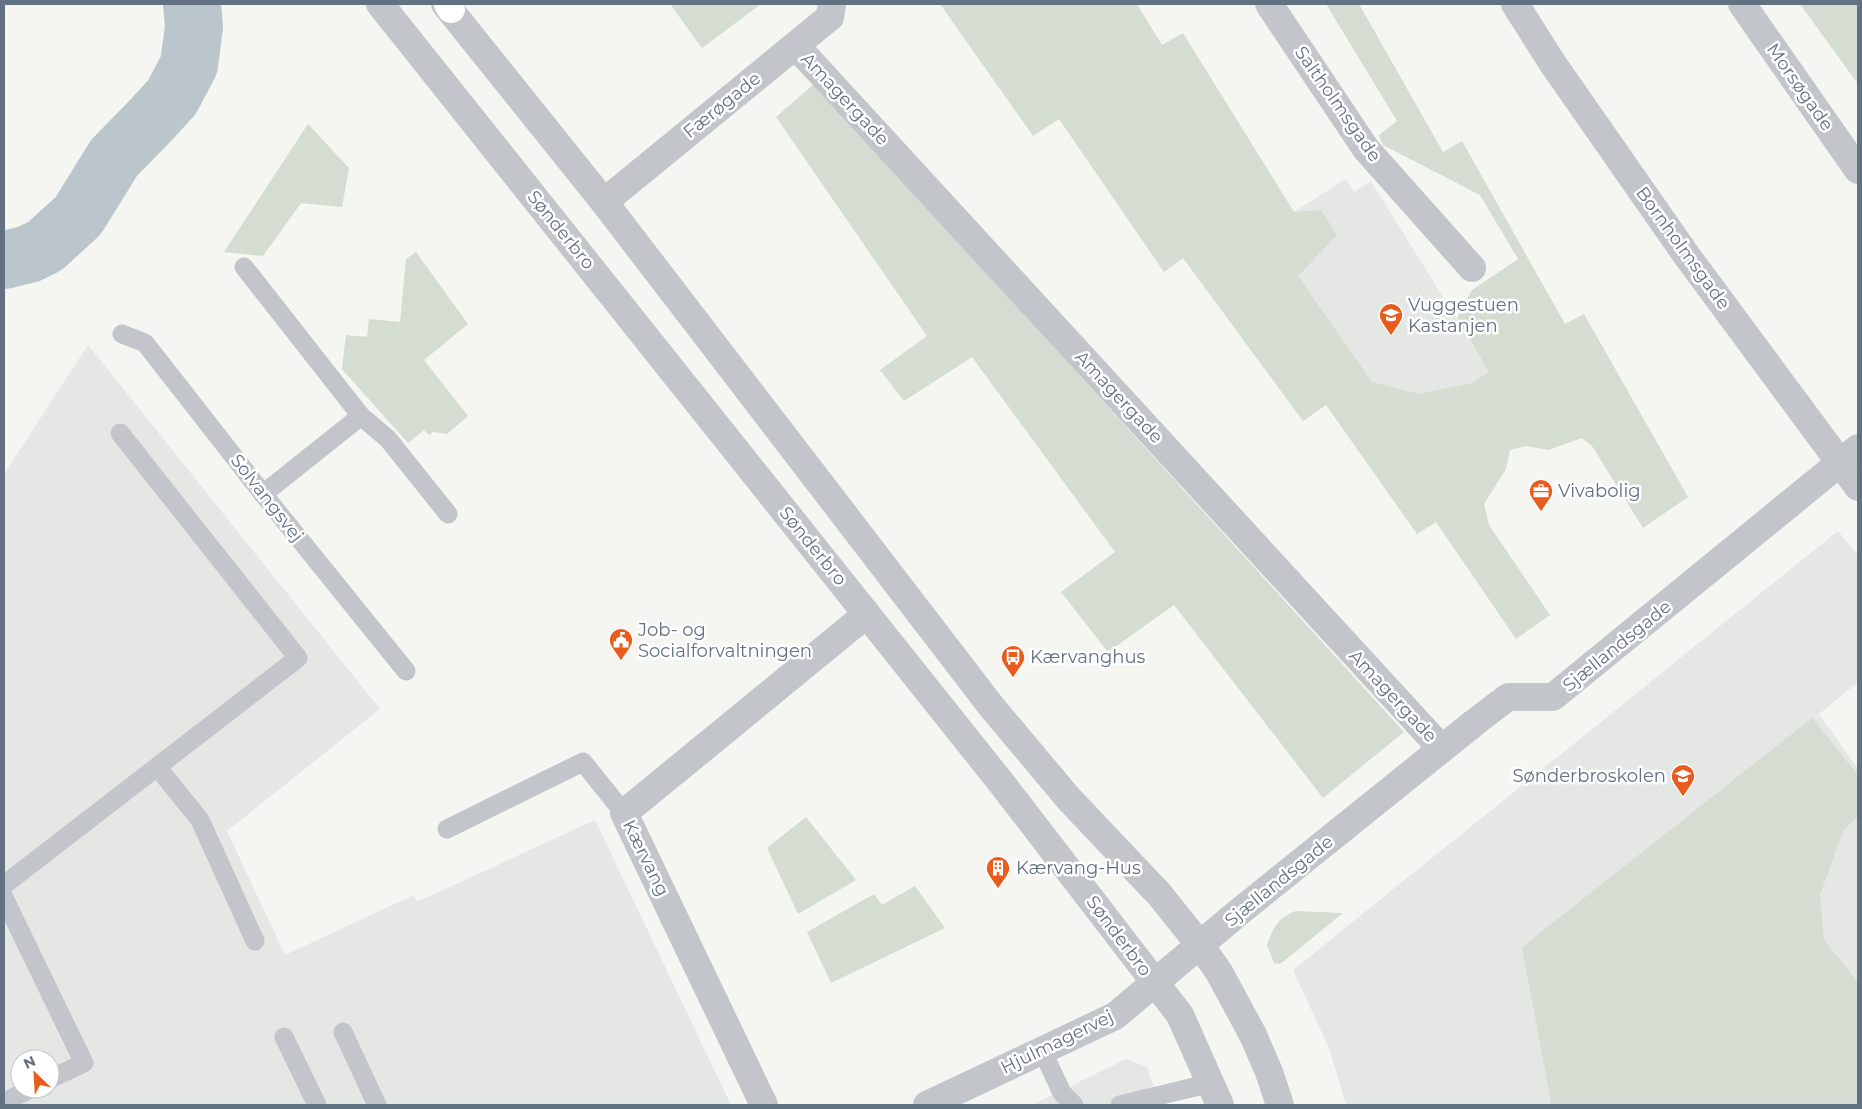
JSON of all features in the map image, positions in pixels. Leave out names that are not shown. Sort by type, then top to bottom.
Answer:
[{"type":"street","name":"Sønderbro","points":[[380,4],[1003,785],[1180,1015],[1215,1094]]},
{"type":"street","name":"Færøgade","points":[[604,202],[830,17],[832,4]]},
{"type":"street","name":"Saltholmsgade","points":[[1269,4],[1366,149],[1472,268]]},
{"type":"street","name":"Bornholmsgade","points":[[1515,4],[1553,64],[1687,256],[1849,455],[1858,487]]},
{"type":"street","name":"Morsøgade","points":[[1742,4],[1858,170]]},
{"type":"street","points":[[448,6],[604,202],[991,706],[1070,799],[1159,894],[1200,945],[1219,972],[1253,1035],[1269,1072],[1280,1105]]},
{"type":"street","name":"Amagergade","points":[[796,46],[1442,749]]},
{"type":"street","name":"Sjællandsgade","points":[[1200,945],[1508,697],[1553,697],[1849,455]]},
{"type":"street","name":"Kærvang","points":[[764,1105],[624,812],[867,614]]},
{"type":"street","name":"Hjulmagervej","points":[[927,1105],[1115,1016],[1200,945]]},
{"type":"lane","points":[[244,267],[361,416],[388,439],[448,514]]},
{"type":"lane","name":"Solvangsvej","points":[[122,334],[145,343],[263,494],[406,671]]},
{"type":"lane","points":[[263,494],[361,416]]},
{"type":"lane","points":[[4,885],[158,768],[298,658],[120,433]]},
{"type":"lane","points":[[447,829],[583,762],[624,812]]},
{"type":"lane","points":[[158,768],[200,820],[255,941]]},
{"type":"lane","points":[[4,898],[84,1063],[60,1074]]},
{"type":"lane","points":[[343,1032],[377,1105]]},
{"type":"lane","points":[[284,1037],[317,1105]]},
{"type":"lane","points":[[1042,1050],[1062,1093],[1074,1105]]},
{"type":"lane","points":[[1121,1105],[1215,1094]]},
{"type":"shaded area","points":[[670,4],[761,4],[702,48]]},
{"type":"shaded area","points":[[940,4],[1137,4],[1162,45],[1183,33],[1294,212],[1321,210],[1337,235],[1298,276],[1372,382],[1419,394],[1472,383],[1489,372],[1457,318],[1472,290],[1518,259],[1480,195],[1383,145],[1379,135],[1397,121],[1326,4],[1359,4],[1443,152],[1462,141],[1565,324],[1584,314],[1688,497],[1643,528],[1592,446],[1582,438],[1548,450],[1526,446],[1510,450],[1506,469],[1484,504],[1489,525],[1550,615],[1516,639],[1436,522],[1417,534],[1326,405],[1303,421],[1183,258],[1164,272],[1059,119],[1033,136]]},
{"type":"shaded area","points":[[1800,4],[1858,4],[1858,84]]},
{"type":"shaded area","points":[[814,84],[1404,732],[1323,798],[1174,605],[1108,652],[1061,592],[1115,552],[972,357],[904,401],[880,370],[927,336],[776,117]]},
{"type":"shaded area","points":[[308,124],[349,168],[342,207],[301,203],[263,256],[224,252]]},
{"type":"shaded area","name":"Vuggestuen Kastanjen","points":[[1346,179],[1354,192],[1371,181],[1508,402],[1430,454],[1251,243],[1294,212]]},
{"type":"shaded area","points":[[416,252],[468,324],[424,360],[468,416],[447,434],[433,432],[429,435],[424,430],[408,443],[342,369],[346,335],[367,337],[369,319],[400,322],[406,259]]},
{"type":"shaded area","points":[[88,345],[380,709],[227,831],[285,955],[414,895],[417,902],[595,820],[731,1105],[4,1105],[4,474]]},
{"type":"shaded area","name":"Sønderbroskolen","points":[[1838,531],[1858,555],[1858,682],[1819,714],[1858,769],[1858,1105],[1346,1105],[1329,1048],[1293,970]]},
{"type":"shaded area","points":[[1812,718],[1858,775],[1858,816],[1843,831],[1820,895],[1824,940],[1858,982],[1858,1105],[1549,1105],[1551,1102],[1522,947]]},
{"type":"shaded area","points":[[806,817],[856,880],[798,914],[767,848]]},
{"type":"shaded area","points":[[915,886],[945,928],[831,983],[807,932],[874,894],[882,905]]},
{"type":"shaded area","points":[[1296,911],[1343,913],[1284,961],[1279,964],[1274,963],[1267,945],[1272,933],[1280,920]]},
{"type":"shaded area","points":[[1126,1059],[1147,1067],[1160,1105],[1032,1105]]},
{"type":"waterway","points":[[4,260],[29,254],[45,246],[78,216],[114,158],[172,97],[189,65],[194,27],[192,4]]},
{"type":"place","name":"Vuggestuen Kastanjen","points":[[1391,336]]},
{"type":"place","name":"Vivabolig","points":[[1541,512]]},
{"type":"place","name":"Job- og Socialforvaltningen","points":[[621,661]]},
{"type":"place","name":"Kærvanghus","points":[[1013,678]]},
{"type":"place","name":"Sønderbroskolen","points":[[1683,797]]},
{"type":"place","name":"Kærvang-Hus","points":[[998,889]]}]
